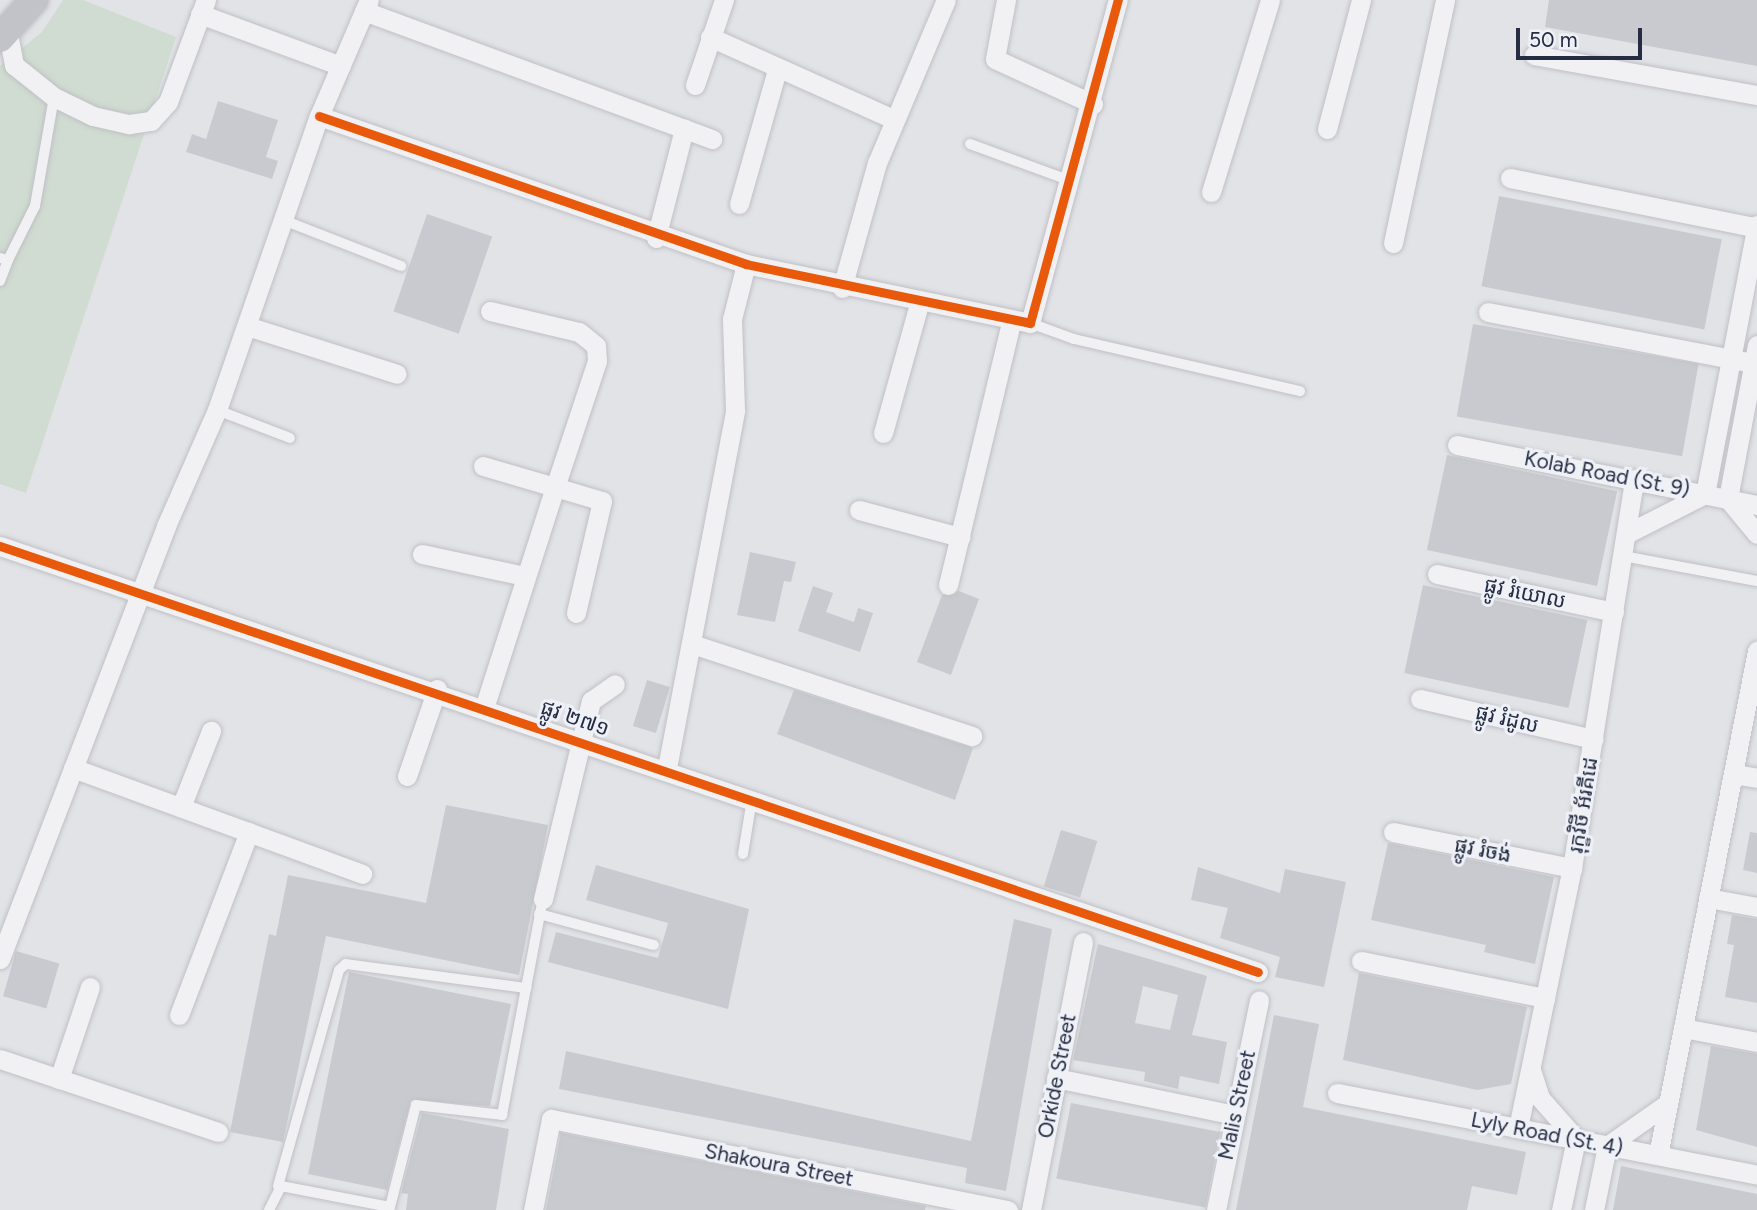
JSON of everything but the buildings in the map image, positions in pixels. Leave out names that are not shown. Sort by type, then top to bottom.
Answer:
[{"type":"street","points":[[34,0],[4,36],[14,65],[54,97],[93,116],[129,124],[151,121],[168,103],[203,7],[341,66]]},
{"type":"street","points":[[695,85],[709,37],[724,0]]},
{"type":"street","points":[[842,288],[893,120],[946,0]]},
{"type":"street","points":[[1006,0],[995,59],[1093,104]]},
{"type":"street","points":[[948,585],[1020,323],[1071,181],[1118,0]]},
{"type":"street","points":[[1211,192],[1270,0]]},
{"type":"street","points":[[1327,129],[1361,0]]},
{"type":"street","points":[[1393,243],[1445,0]]},
{"type":"street","points":[[0,959],[73,768],[218,411],[319,116],[366,5],[712,139]]},
{"type":"street","points":[[709,37],[777,71],[893,120]]},
{"type":"street","points":[[1534,55],[1757,95]]},
{"type":"street","points":[[739,204],[777,71]]},
{"type":"street","points":[[319,116],[656,238],[842,288],[1020,323]]},
{"type":"street","points":[[656,238],[684,129]]},
{"type":"street","points":[[1510,178],[1757,227],[1705,494],[1626,534]]},
{"type":"street","points":[[667,768],[735,410],[732,319],[746,264]]},
{"type":"street","points":[[883,433],[919,304]]},
{"type":"street","points":[[485,705],[597,361],[596,346],[579,332],[490,310]]},
{"type":"street","points":[[1488,312],[1731,359],[1756,358],[1728,499],[1757,534]]},
{"type":"street","points":[[247,326],[397,374]]},
{"type":"street","name":"Kolab Road (St. 9)","points":[[1457,445],[1757,505]]},
{"type":"street","points":[[483,466],[602,501],[576,613]]},
{"type":"street","name":"រុក្ខវិថី អ័រគីដេ","points":[[1518,1128],[1572,867],[1634,479]]},
{"type":"street","points":[[859,510],[960,537]]},
{"type":"street","name":"ផ្លូវ ២៧១","points":[[0,546],[142,597],[485,705],[993,885],[1258,972]]},
{"type":"street","points":[[422,554],[525,576]]},
{"type":"street","name":"ផ្លូវ រំយោល","points":[[1437,574],[1614,612]]},
{"type":"street","points":[[692,644],[972,736]]},
{"type":"street","points":[[1658,1156],[1757,651]]},
{"type":"street","points":[[541,906],[591,702],[615,684]]},
{"type":"street","points":[[407,776],[437,689]]},
{"type":"street","name":"ផ្លូវ រំដូល","points":[[1420,699],[1593,739]]},
{"type":"street","points":[[181,807],[211,731]]},
{"type":"street","points":[[73,768],[362,874]]},
{"type":"street","points":[[1733,774],[1757,778]]},
{"type":"street","points":[[179,1015],[249,832]]},
{"type":"street","name":"ផ្លូវ រំចង់","points":[[1394,832],[1572,867]]},
{"type":"street","points":[[1708,898],[1757,907]]},
{"type":"street","name":"Orkide Street","points":[[1031,1210],[1083,942]]},
{"type":"street","points":[[1361,961],[1545,998]]},
{"type":"street","points":[[59,1079],[90,987]]},
{"type":"street","name":"Malis Street","points":[[1216,1210],[1259,1000]]},
{"type":"street","points":[[1683,1028],[1757,1042]]},
{"type":"street","points":[[0,1059],[218,1132]]},
{"type":"street","points":[[1531,1067],[1539,1098],[1576,1139],[1561,1210]]},
{"type":"street","points":[[1056,1078],[1235,1115]]},
{"type":"street","name":"Lyly Road (St. 4)","points":[[1337,1093],[1757,1175]]},
{"type":"street","points":[[1594,1210],[1607,1146],[1667,1104]]},
{"type":"street","name":"Shakoura Street","points":[[533,1210],[551,1119],[978,1207],[1008,1210]]},
{"type":"lane","points":[[0,281],[4,259],[37,200],[54,97]]},
{"type":"lane","points":[[970,144],[1071,181]]},
{"type":"lane","points":[[283,220],[401,266]]},
{"type":"lane","points":[[1020,323],[1074,339],[1300,391]]},
{"type":"lane","points":[[218,411],[290,438]]},
{"type":"lane","points":[[1623,556],[1757,581]]},
{"type":"lane","points":[[743,854],[752,798]]},
{"type":"lane","points":[[278,1186],[393,1204],[416,1105],[502,1115],[541,906],[654,945]]},
{"type":"lane","points":[[269,1210],[339,970],[346,964],[526,988]]},
{"type":"shaded area","points":[[63,0],[83,0],[176,37],[26,493],[0,484],[0,66],[42,32]]},
{"type":"cycle path","points":[[319,116],[746,264],[1030,323],[1118,0]]},
{"type":"cycle path","points":[[0,546],[1258,972]]}]
